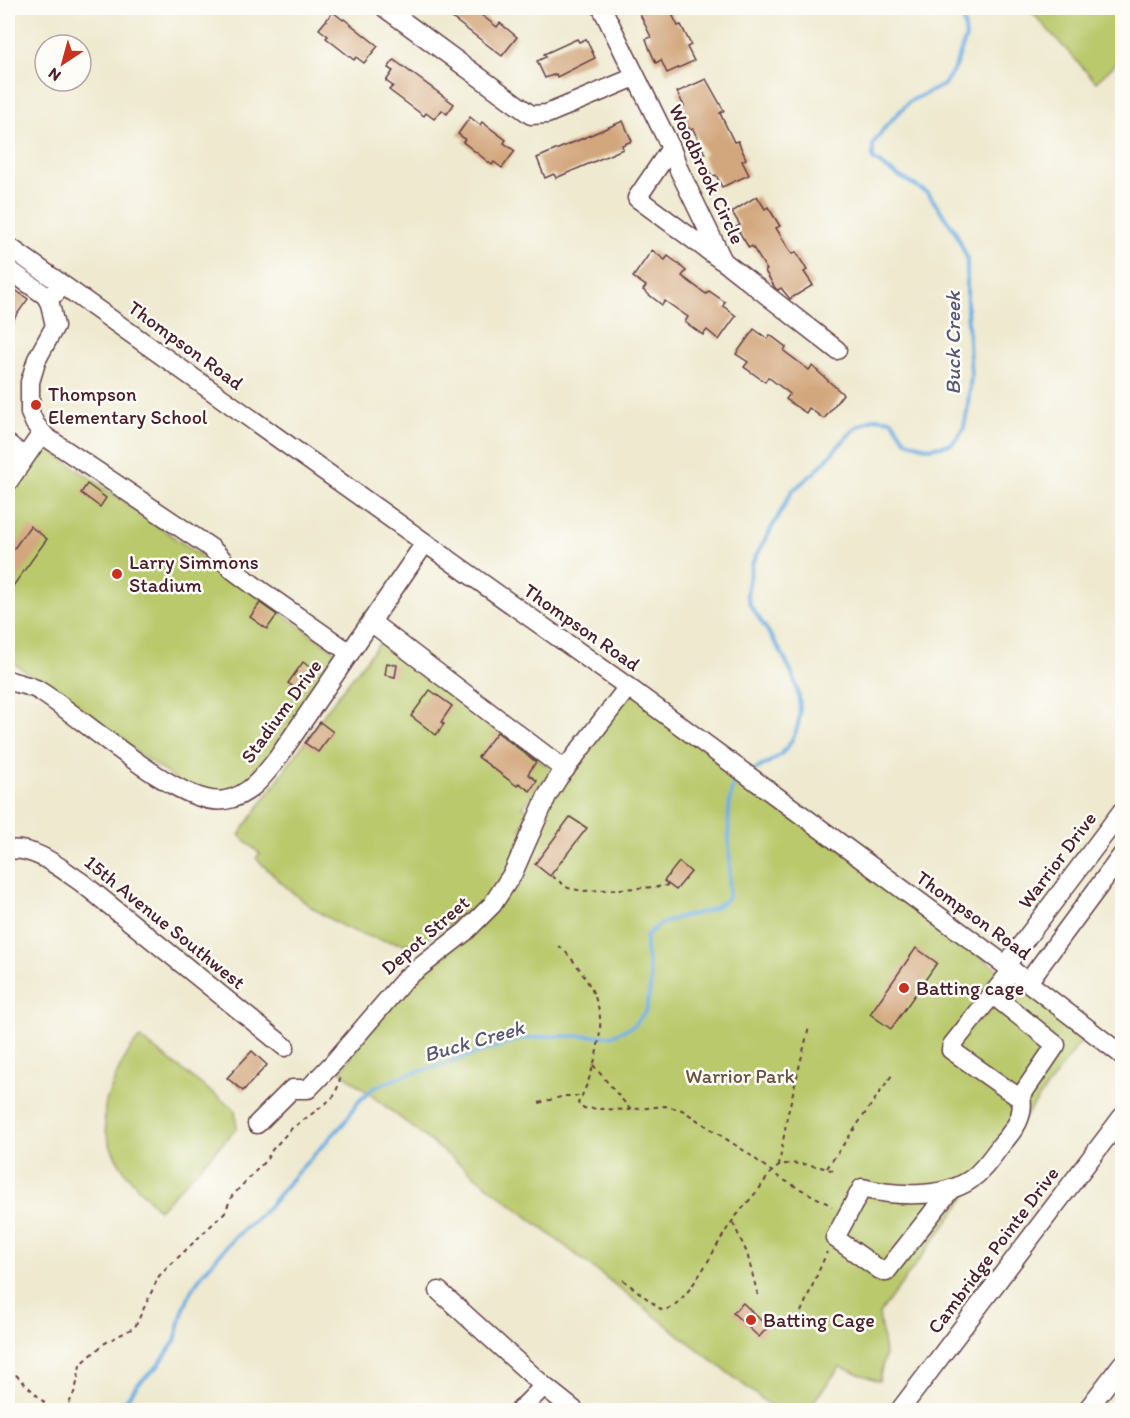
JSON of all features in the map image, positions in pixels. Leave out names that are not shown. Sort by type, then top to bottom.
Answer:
[{"type":"street","points":[[385,8],[531,115],[547,114],[635,77]]},
{"type":"street","name":"Woodbrook Circle","points":[[602,8],[671,148],[679,170],[723,261],[837,350]]},
{"type":"street","points":[[671,148],[637,198],[723,261]]},
{"type":"street","name":"Thompson Road","points":[[8,246],[628,687],[1028,982],[1122,1055]]},
{"type":"street","points":[[8,268],[46,296],[55,326],[37,359],[30,382],[30,413],[42,433],[68,453],[211,548],[233,570],[350,653]]},
{"type":"street","points":[[46,296],[66,288]]},
{"type":"street","points":[[8,482],[42,433]]},
{"type":"street","points":[[8,444],[25,457]]},
{"type":"street","name":"Stadium Drive","points":[[8,680],[40,692],[171,783],[205,799],[224,801],[244,794],[266,772],[425,543]]},
{"type":"street","points":[[371,622],[565,770]]},
{"type":"street","name":"Depot Street","points":[[257,1124],[292,1089],[308,1089],[406,978],[465,932],[492,905],[513,873],[547,796],[628,687]]},
{"type":"street","name":"Warrior Drive","points":[[1022,1096],[1018,1097],[951,1050],[952,1045],[993,995],[1009,968],[1122,811]]},
{"type":"street","name":"15th Avenue Southwest","points":[[8,850],[24,851],[48,860],[81,882],[285,1047]]},
{"type":"street","points":[[1028,982],[1122,855]]},
{"type":"street","points":[[951,1189],[886,1272],[835,1238],[862,1188],[904,1194],[951,1189],[968,1181],[979,1172],[1014,1130],[1021,1115],[1022,1096],[1056,1045],[993,995]]},
{"type":"street","name":"Cambridge Pointe Drive","points":[[901,1410],[1122,1117]]},
{"type":"street","points":[[439,1291],[544,1386],[574,1410]]},
{"type":"street","points":[[1087,1410],[1122,1364]]},
{"type":"street","points":[[520,1410],[544,1386]]},
{"type":"path","points":[[552,876],[568,888],[583,891],[668,885]]},
{"type":"path","points":[[559,946],[575,963],[591,988],[600,1015],[600,1029],[593,1065],[578,1103],[581,1108],[630,1109],[665,1106],[682,1110],[780,1178],[832,1206]]},
{"type":"path","points":[[779,1166],[787,1117],[809,1027]]},
{"type":"path","points":[[593,1065],[630,1109]]},
{"type":"path","points":[[827,1168],[892,1075]]},
{"type":"path","points":[[63,1410],[70,1402],[79,1376],[80,1365],[105,1343],[135,1327],[159,1276],[225,1212],[232,1196],[267,1159],[291,1129],[334,1096],[340,1076]]},
{"type":"path","points":[[539,1103],[564,1096],[582,1096]]},
{"type":"path","points":[[623,1280],[662,1310],[668,1310],[677,1303],[692,1284],[732,1222],[772,1171],[782,1164],[792,1164],[827,1168],[835,1172]]},
{"type":"path","points":[[732,1222],[747,1253],[758,1296]]},
{"type":"path","points":[[801,1312],[831,1245]]},
{"type":"path","points":[[8,1370],[52,1410]]},
{"type":"green space","points":[[1028,8],[1122,8],[1122,58],[1096,82]]},
{"type":"green space","name":"Larry Simmons Stadium","points":[[42,444],[342,656],[257,775],[242,791],[214,796],[180,783],[8,659],[8,491]]},
{"type":"green space","name":"Warrior Park","points":[[380,642],[552,770],[523,807],[529,811],[520,830],[628,687],[1085,1036],[879,1314],[885,1354],[879,1381],[840,1367],[807,1410],[776,1410],[340,1071],[456,915],[428,938],[415,943],[399,943],[368,936],[332,921],[300,898],[256,858],[260,854],[239,835],[330,706]]},
{"type":"green space","points":[[140,1038],[235,1110],[237,1128],[159,1210],[120,1164],[108,1137],[105,1122],[106,1104],[116,1075],[128,1052]]},
{"type":"building","points":[[439,8],[485,8],[480,14],[497,27],[500,23],[517,37],[502,56]]},
{"type":"building","points":[[637,8],[669,8],[691,45],[687,47],[694,61],[667,73],[661,60],[656,63],[646,39],[651,37]]},
{"type":"building","points":[[333,12],[378,46],[364,63],[356,57],[354,60],[326,38],[328,36],[319,29]]},
{"type":"building","points":[[577,39],[579,42],[586,39],[595,58],[557,77],[556,74],[545,78],[537,61],[546,57],[544,54]]},
{"type":"building","points":[[394,60],[454,104],[447,114],[442,110],[434,119],[426,113],[424,116],[389,90],[393,86],[386,81],[393,71],[388,68]]},
{"type":"building","points":[[706,79],[724,111],[720,113],[734,142],[738,141],[746,159],[742,161],[749,175],[722,187],[716,175],[712,176],[693,129],[690,130],[679,108],[684,106],[677,92]]},
{"type":"building","points":[[470,117],[480,125],[482,122],[506,140],[504,143],[515,151],[502,168],[494,162],[492,165],[463,142],[465,139],[458,134]]},
{"type":"building","points":[[623,121],[632,141],[622,145],[623,149],[556,178],[554,174],[545,178],[537,158]]},
{"type":"building","points":[[757,196],[765,209],[768,207],[780,226],[776,228],[792,254],[796,252],[807,270],[804,272],[813,285],[790,299],[781,288],[778,290],[775,288],[752,246],[749,248],[736,227],[740,225],[732,212]]},
{"type":"building","points":[[652,250],[665,260],[668,256],[676,262],[686,271],[682,276],[706,294],[709,291],[725,302],[723,306],[736,316],[719,340],[707,330],[703,335],[685,322],[688,317],[665,301],[662,305],[643,290],[646,286],[633,277]]},
{"type":"building","points":[[8,285],[28,299],[8,327]]},
{"type":"building","points":[[754,329],[768,339],[770,335],[786,347],[784,351],[809,370],[812,366],[843,394],[824,419],[809,408],[806,413],[786,399],[790,394],[768,377],[765,382],[744,367],[748,362],[736,354]]},
{"type":"building","points":[[87,484],[106,498],[100,507],[81,493]]},
{"type":"building","points":[[30,526],[47,539],[8,593],[8,557]]},
{"type":"building","points":[[260,603],[277,615],[267,629],[250,617]]},
{"type":"building","points":[[303,662],[316,672],[301,692],[288,683]]},
{"type":"building","points":[[387,663],[397,665],[395,677],[385,675]]},
{"type":"building","points":[[430,690],[452,706],[441,722],[444,724],[436,735],[411,716]]},
{"type":"building","points":[[320,722],[333,732],[318,752],[305,743]]},
{"type":"building","points":[[497,732],[536,762],[528,774],[537,781],[530,791],[519,783],[517,786],[478,757]]},
{"type":"building","points":[[570,817],[587,828],[550,876],[535,864]]},
{"type":"building","points":[[679,862],[691,872],[676,890],[664,881]]},
{"type":"building","name":"Batting cage","points":[[916,948],[937,963],[891,1029],[870,1014]]},
{"type":"building","points":[[252,1051],[267,1065],[243,1091],[227,1078]]},
{"type":"building","name":"Batting Cage","points":[[743,1303],[768,1327],[759,1337],[733,1313]]},
{"type":"waterway","name":"Buck Creek","points":[[753,771],[784,751],[795,733],[800,714],[798,695],[792,675],[772,638],[750,605],[747,594],[752,564],[792,491],[815,472],[855,428],[875,418],[892,420],[906,441],[929,448],[952,444],[963,430],[971,376],[967,258],[955,231],[928,193],[873,159],[873,144],[886,126],[910,101],[944,85],[955,67],[966,37],[962,8]]},
{"type":"waterway","name":"Buck Creek","points":[[119,1410],[137,1385],[158,1366],[175,1341],[191,1291],[203,1273],[235,1237],[267,1209],[295,1175],[344,1123],[358,1102],[375,1087],[405,1075],[520,1039],[553,1036],[611,1036],[633,1026],[646,1011],[651,983],[646,936],[662,924],[712,909],[728,898],[730,799],[733,785],[742,779]]},
{"type":"place","name":"Thompson Elementary School","points":[[36,405]]},
{"type":"place","name":"Larry Simmons Stadium","points":[[117,574]]},
{"type":"place","name":"Batting cage","points":[[904,988]]},
{"type":"place","name":"Batting Cage","points":[[751,1320]]}]
